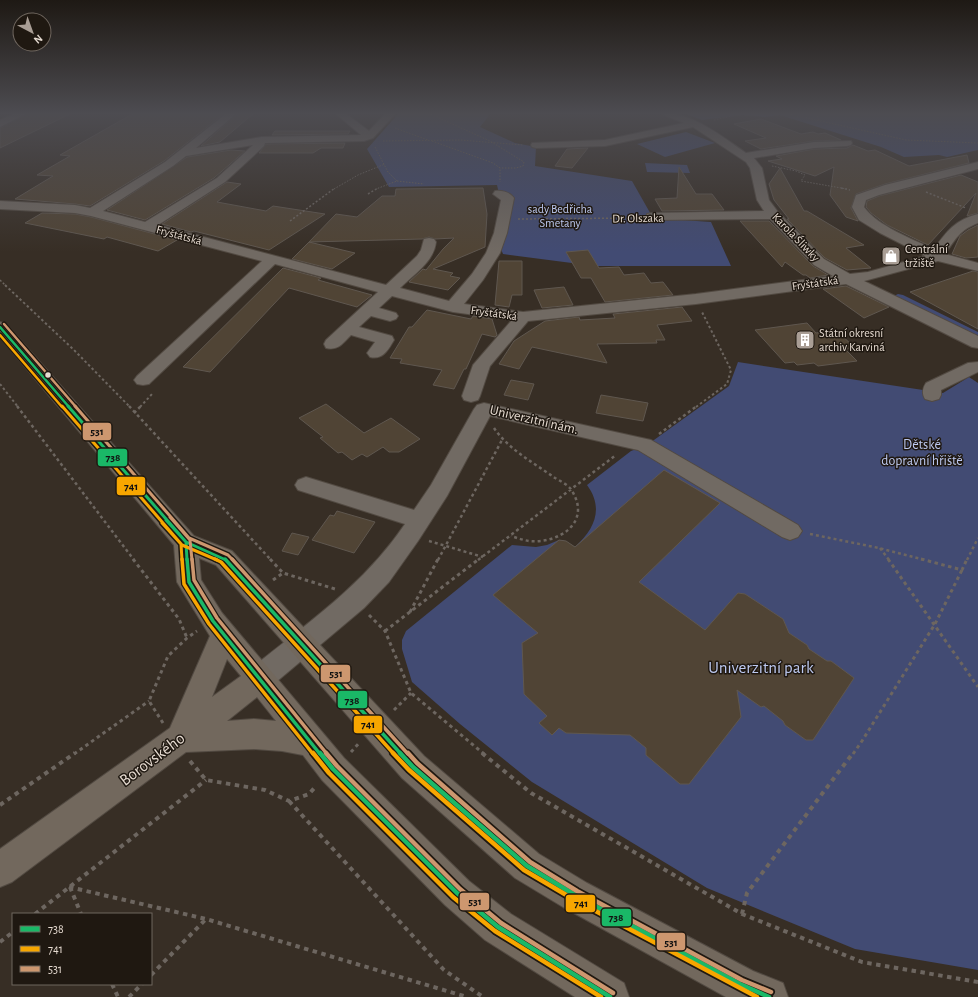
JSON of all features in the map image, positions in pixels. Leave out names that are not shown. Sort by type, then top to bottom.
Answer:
[{"type":"main road","points":[[0,327],[186,542],[224,558],[301,645],[413,767],[527,866],[575,895],[740,984],[769,997]]},
{"type":"main road","points":[[186,542],[189,582],[213,620],[333,769],[374,812],[469,903],[498,928],[610,997]]},
{"type":"main road","points":[[224,634],[181,738],[254,734],[282,736],[311,742]]},
{"type":"main road","name":"Borovského","points":[[0,870],[259,679]]},
{"type":"street","points":[[92,212],[175,160]]},
{"type":"street","points":[[148,226],[221,180],[243,160]]},
{"type":"street","name":"Karola Śliwky","points":[[749,160],[756,168],[763,200],[773,216],[819,262],[978,343]]},
{"type":"street","points":[[978,165],[953,174],[880,189],[860,198],[858,207],[864,217],[884,230],[936,256],[978,267]]},
{"type":"street","points":[[953,174],[972,180]]},
{"type":"street","points":[[453,307],[491,257],[498,242],[508,198],[499,194]]},
{"type":"street","name":"Fryštátská","points":[[0,205],[75,209],[92,212],[453,307],[523,317],[696,299],[848,278],[890,271],[936,256]]},
{"type":"street","name":"Dr. Olszaka","points":[[652,217],[773,216]]},
{"type":"street","points":[[936,256],[953,232],[974,218]]},
{"type":"street","points":[[332,344],[422,259],[428,250],[429,242]]},
{"type":"street","points":[[143,380],[271,260]]},
{"type":"street","points":[[367,310],[390,316]]},
{"type":"street","points":[[477,402],[482,365],[523,317]]},
{"type":"street","points":[[347,329],[386,340],[376,353]]},
{"type":"street","points":[[932,395],[932,387],[974,367],[978,367]]},
{"type":"street","name":"Univerzitní nám.","points":[[301,645],[355,600],[380,575],[415,528],[439,490],[477,402],[638,444],[790,531]]},
{"type":"street","points":[[306,485],[415,528]]},
{"type":"street","name":"Borovského","points":[[259,679],[301,645]]},
{"type":"path","points":[[382,160],[388,172],[397,181]]},
{"type":"path","points":[[486,160],[493,162],[500,168],[516,168],[523,166],[524,162],[521,160]]},
{"type":"path","points":[[754,160],[796,171],[805,175],[801,181],[870,194]]},
{"type":"path","points":[[290,221],[335,187],[364,172],[385,164]]},
{"type":"path","points":[[499,194],[500,168]]},
{"type":"path","points":[[368,194],[397,181],[424,184]]},
{"type":"path","points":[[904,184],[974,218]]},
{"type":"path","name":"Dr. Olszaka","points":[[503,219],[652,217]]},
{"type":"path","points":[[0,280],[40,316],[134,413],[283,573]]},
{"type":"path","points":[[385,632],[571,489],[727,384],[731,370],[696,299]]},
{"type":"path","points":[[0,384],[179,619],[187,638]]},
{"type":"path","points":[[477,402],[502,440],[571,489],[577,500],[579,512],[574,524],[561,535],[542,540],[527,541],[511,536]]},
{"type":"path","points":[[409,614],[444,545],[502,440]]},
{"type":"path","points":[[415,528],[444,545],[484,557]]},
{"type":"path","points":[[790,531],[880,548],[962,570]]},
{"type":"path","points":[[742,914],[747,893],[862,741],[935,624],[978,538]]},
{"type":"path","points":[[880,548],[978,687]]},
{"type":"path","points":[[411,693],[531,793],[742,914],[862,962],[978,982]]},
{"type":"path","points":[[0,804],[149,701]]},
{"type":"path","points":[[36,913],[206,780]]},
{"type":"path","points":[[290,801],[444,970],[483,997]]},
{"type":"path","points":[[69,887],[81,913]]},
{"type":"path","points":[[69,887],[206,919],[467,997]]},
{"type":"path","points":[[152,974],[206,919]]},
{"type":"path","points":[[0,942],[12,933]]},
{"type":"path","points":[[112,985],[118,997]]},
{"type":"path","points":[[129,997],[141,985]]},
{"type":"green space","name":"sady Bedřicha Smetany","points":[[373,160],[535,160],[535,166],[632,181],[653,218],[711,222],[731,266],[595,266],[503,254],[498,242],[508,198],[499,194],[497,185],[389,187]]},
{"type":"green space","points":[[645,163],[687,165],[690,173],[647,172]]},
{"type":"green space","points":[[898,294],[903,295],[978,332],[978,337],[894,296]]},
{"type":"green space","name":"Univerzitní park","points":[[738,362],[943,393],[969,377],[978,383],[978,970],[855,949],[707,888],[532,782],[460,724],[412,682],[402,649],[402,640],[406,631],[512,545],[536,547],[563,540],[575,547],[588,533],[595,518],[595,502],[587,485],[631,451],[647,445],[729,386]]},
{"type":"building","points":[[64,160],[166,160],[90,206],[15,199],[53,176],[37,175]]},
{"type":"building","points":[[183,160],[235,160],[214,178],[145,220],[107,210]]},
{"type":"building","points":[[560,160],[579,160],[572,168],[555,166]]},
{"type":"building","points":[[778,160],[895,160],[909,166],[943,160],[968,160],[969,163],[885,184],[856,194],[851,208],[858,221],[846,217],[830,195],[834,167],[815,176],[768,161]]},
{"type":"building","points":[[679,167],[696,194],[712,194],[724,210],[662,211],[655,199],[677,198]]},
{"type":"building","points":[[780,168],[804,211],[807,211],[864,245],[846,248],[871,268],[847,270],[825,258],[787,219],[789,219],[774,200],[769,184]]},
{"type":"building","points":[[961,175],[978,182],[978,213],[967,216],[976,193],[928,245],[887,225],[871,213],[866,207],[867,201],[879,196]]},
{"type":"building","points":[[227,182],[241,184],[217,202],[266,211],[273,206],[325,214],[269,250],[162,224]]},
{"type":"building","points":[[483,188],[487,214],[485,247],[433,269],[453,273],[450,276],[460,278],[448,290],[409,282],[423,269],[426,270],[454,238],[435,239],[429,237],[422,239],[309,242],[336,214],[357,217],[382,196],[395,196],[396,189]]},
{"type":"building","points":[[42,213],[75,214],[91,217],[177,240],[158,251],[107,237],[104,239],[25,223]]},
{"type":"building","points":[[740,221],[769,221],[813,266],[828,275],[810,278],[803,275],[785,262],[782,267]]},
{"type":"building","points":[[978,225],[978,257],[966,258],[952,254],[960,236]]},
{"type":"building","points":[[309,242],[355,253],[332,269],[292,259]]},
{"type":"building","points":[[588,250],[599,268],[619,267],[624,275],[644,273],[651,283],[663,282],[673,295],[605,302],[591,278],[581,278],[566,252]]},
{"type":"building","points":[[499,261],[522,261],[522,295],[512,295],[509,307],[495,305]]},
{"type":"building","points":[[283,268],[321,278],[318,280],[372,295],[357,307],[289,288],[210,372],[183,367]]},
{"type":"building","points":[[973,271],[978,272],[978,329],[910,292]]},
{"type":"building","points":[[846,286],[889,307],[864,318],[823,289]]},
{"type":"building","points":[[564,287],[573,305],[542,308],[534,290]]},
{"type":"building","points":[[682,307],[692,321],[657,325],[665,340],[656,340],[657,343],[597,344],[607,363],[532,347],[519,369],[499,364],[514,341],[545,321],[579,317],[580,320],[615,318],[613,314]]},
{"type":"building","points":[[427,310],[471,319],[473,316],[492,319],[497,335],[495,337],[482,334],[466,369],[464,369],[454,389],[433,385],[442,370],[400,363],[402,359],[390,358],[409,327],[412,327]]},
{"type":"building","name":"Státní okresní archiv Karviná","points":[[807,323],[816,333],[836,330],[855,348],[845,349],[857,361],[818,366],[814,363],[797,365],[794,362],[785,363],[755,330]]},
{"type":"building","points":[[511,380],[534,384],[528,400],[504,395]]},
{"type":"building","points":[[601,395],[648,403],[643,421],[596,413]]},
{"type":"building","points":[[326,404],[364,433],[391,418],[420,439],[399,452],[389,452],[383,447],[367,457],[362,454],[352,460],[342,452],[338,453],[320,438],[323,437],[299,418]]},
{"type":"building","points":[[664,470],[720,503],[639,582],[705,630],[738,593],[745,594],[783,619],[789,633],[807,645],[809,649],[827,661],[831,661],[854,678],[813,740],[806,740],[785,725],[783,721],[764,706],[761,707],[737,690],[741,717],[689,784],[680,784],[646,755],[646,748],[630,735],[566,733],[559,728],[552,735],[539,723],[547,716],[524,694],[522,643],[538,633],[493,595],[559,540],[566,541],[575,547]]},
{"type":"building","points":[[337,511],[375,522],[354,553],[312,540],[330,515],[334,516]]},
{"type":"building","points":[[292,533],[309,537],[298,555],[282,551]]},
{"type":"transit line","name":"531","points":[[4,324],[189,538],[228,555],[417,763],[530,862],[577,891],[742,980],[771,992]]},
{"type":"transit line","name":"738","points":[[0,327],[186,542],[224,558],[413,767],[527,866],[575,895],[740,984],[769,997]]},
{"type":"transit line","name":"741","points":[[0,335],[182,545],[221,562],[409,770],[524,870],[573,899],[757,997]]},
{"type":"transit line","name":"531","points":[[170,517],[190,540],[194,580],[217,618],[337,766],[460,889],[501,923],[613,993]]},
{"type":"transit line","name":"738","points":[[166,520],[186,542],[189,582],[213,621],[333,769],[457,893],[498,927],[610,997]]},
{"type":"transit line","name":"741","points":[[162,523],[181,544],[184,584],[209,624],[329,773],[453,897],[495,931],[601,997]]},
{"type":"place","name":"Centrální tržiště","points":[[891,256]]},
{"type":"place","name":"Státní okresní archiv Karviná","points":[[805,340]]},
{"type":"park label","name":"Dětské dopravní hřiště","points":[[922,454]]}]
